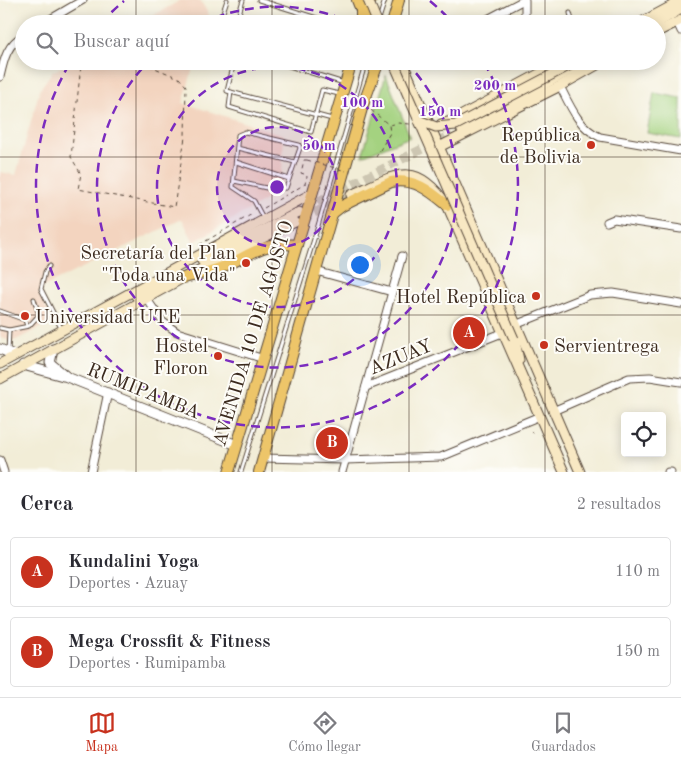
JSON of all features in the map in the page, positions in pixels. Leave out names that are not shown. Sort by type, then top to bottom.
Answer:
[{"type":"main road","points":[[357,0],[361,15]]},
{"type":"main road","points":[[364,15],[369,0]]},
{"type":"main road","points":[[369,0],[375,15]]},
{"type":"main road","points":[[395,15],[399,0]]},
{"type":"main road","points":[[651,15],[669,3],[681,1]]},
{"type":"main road","points":[[666,17],[681,9]]},
{"type":"main road","points":[[666,29],[680,24]]},
{"type":"main road","name":"AVENIDA 10 DE AGOSTO","points":[[229,472],[350,70]]},
{"type":"main road","points":[[259,472],[332,213],[376,70]]},
{"type":"main road","points":[[396,70],[416,122],[514,340],[536,373]]},
{"type":"main road","points":[[406,70],[580,472]]},
{"type":"main road","points":[[428,120],[440,124],[451,121],[538,70]]},
{"type":"main road","points":[[416,122],[449,128],[561,70]]},
{"type":"main road","points":[[452,134],[571,70]]},
{"type":"main road","points":[[439,147],[588,70]]},
{"type":"main road","points":[[351,195],[388,179],[410,175],[428,181],[447,205],[564,472]]},
{"type":"main road","points":[[332,213],[342,206],[391,182],[398,181],[422,186],[447,205]]},
{"type":"main road","points":[[38,341],[261,214],[311,194]]},
{"type":"main road","points":[[55,347],[68,334],[118,305],[299,212]]},
{"type":"main road","points":[[0,379],[183,278],[295,222]]},
{"type":"main road","points":[[461,238],[467,240],[473,237],[475,230]]},
{"type":"main road","points":[[183,278],[216,270],[268,245],[280,242],[297,245]]},
{"type":"main road","points":[[469,257],[471,250],[477,247],[483,250],[485,254]]},
{"type":"main road","points":[[0,364],[8,352],[38,341],[118,305]]},
{"type":"main road","points":[[514,340],[524,381]]},
{"type":"street","points":[[496,15],[525,0],[525,15]]},
{"type":"street","points":[[56,15],[77,1]]},
{"type":"street","points":[[0,77],[4,58],[15,40]]},
{"type":"street","points":[[560,86],[579,122],[592,134],[681,151]]},
{"type":"street","points":[[607,222],[614,218],[681,229]]},
{"type":"street","points":[[342,472],[402,256]]},
{"type":"street","points":[[316,271],[392,292]]},
{"type":"street","points":[[516,325],[590,295],[613,293],[681,304]]},
{"type":"street","points":[[146,298],[163,322],[177,332],[264,359]]},
{"type":"street","name":"AZUAY","points":[[366,387],[502,333]]},
{"type":"street","name":"RUMIPAMBA","points":[[55,347],[50,363],[67,377]]},
{"type":"street","name":"RUMIPAMBA","points":[[23,365],[67,377],[108,392],[237,444]]},
{"type":"street","points":[[553,411],[630,378],[650,377],[681,382]]},
{"type":"street","points":[[91,472],[108,392]]},
{"type":"street","points":[[264,458],[345,460],[441,457],[540,416]]},
{"type":"street","points":[[0,460],[4,472]]},
{"type":"lane","points":[[222,15],[227,0]]},
{"type":"lane","points":[[239,15],[243,0]]},
{"type":"lane","points":[[260,0],[308,15]]},
{"type":"lane","points":[[381,15],[385,0]]},
{"type":"lane","points":[[232,70],[226,90],[335,119]]},
{"type":"lane","points":[[303,70],[346,83]]},
{"type":"lane","points":[[241,472],[315,236],[363,70]]},
{"type":"lane","points":[[231,92],[229,106],[310,132],[313,131],[323,89],[342,95]]},
{"type":"lane","points":[[234,181],[279,190],[286,188],[300,148],[299,145],[245,132],[238,135],[233,187],[248,196],[261,214]]},
{"type":"lane","points":[[237,148],[295,162]]},
{"type":"lane","points":[[236,162],[289,178]]},
{"type":"lane","points":[[50,266],[45,272],[41,289],[61,329]]},
{"type":"lane","points":[[0,328],[9,330],[27,326],[39,315],[34,299]]},
{"type":"lane","points":[[0,311],[25,320],[27,326]]},
{"type":"lane","points":[[8,352],[9,330]]},
{"type":"path","points":[[80,70],[71,157],[81,174],[78,189],[174,207],[185,137],[186,86],[179,78],[160,70]]},
{"type":"path","points":[[367,107],[389,125]]},
{"type":"path","points":[[389,125],[416,122]]},
{"type":"path","points":[[376,157],[388,139],[389,125]]},
{"type":"path","points":[[310,166],[313,156]]},
{"type":"path","points":[[304,174],[301,173],[304,160],[346,171]]},
{"type":"path","points":[[193,248],[261,214],[305,184],[308,175]]},
{"type":"shaded area","points":[[181,0],[200,0],[209,15],[154,15]]},
{"type":"shaded area","points":[[56,70],[192,70],[183,103],[284,135],[281,191],[194,242],[182,219],[43,287],[39,294],[53,321],[12,342],[0,337],[0,172],[16,175],[40,89],[52,72]]},
{"type":"green space","points":[[386,75],[410,137],[362,156]]},
{"type":"green space","points":[[654,93],[681,98],[681,139],[647,133]]},
{"type":"tunnel","points":[[305,208],[452,134]]},
{"type":"tunnel","points":[[302,219],[351,195]]},
{"type":"place","name":"República de Bolivia","points":[[591,145]]},
{"type":"place","name":"Secretaría del Plan \"Toda una Vida\"","points":[[246,263]]},
{"type":"place","name":"Hotel República","points":[[536,296]]},
{"type":"place","name":"Universidad UTE","points":[[25,316]]},
{"type":"place","name":"Kundalini Yoga","points":[[469,333]]},
{"type":"place","name":"Servientrega","points":[[544,345]]},
{"type":"place","name":"Hostel Floron","points":[[218,356]]},
{"type":"place","name":"Mega Crossfit & Fitness","points":[[332,443]]}]
